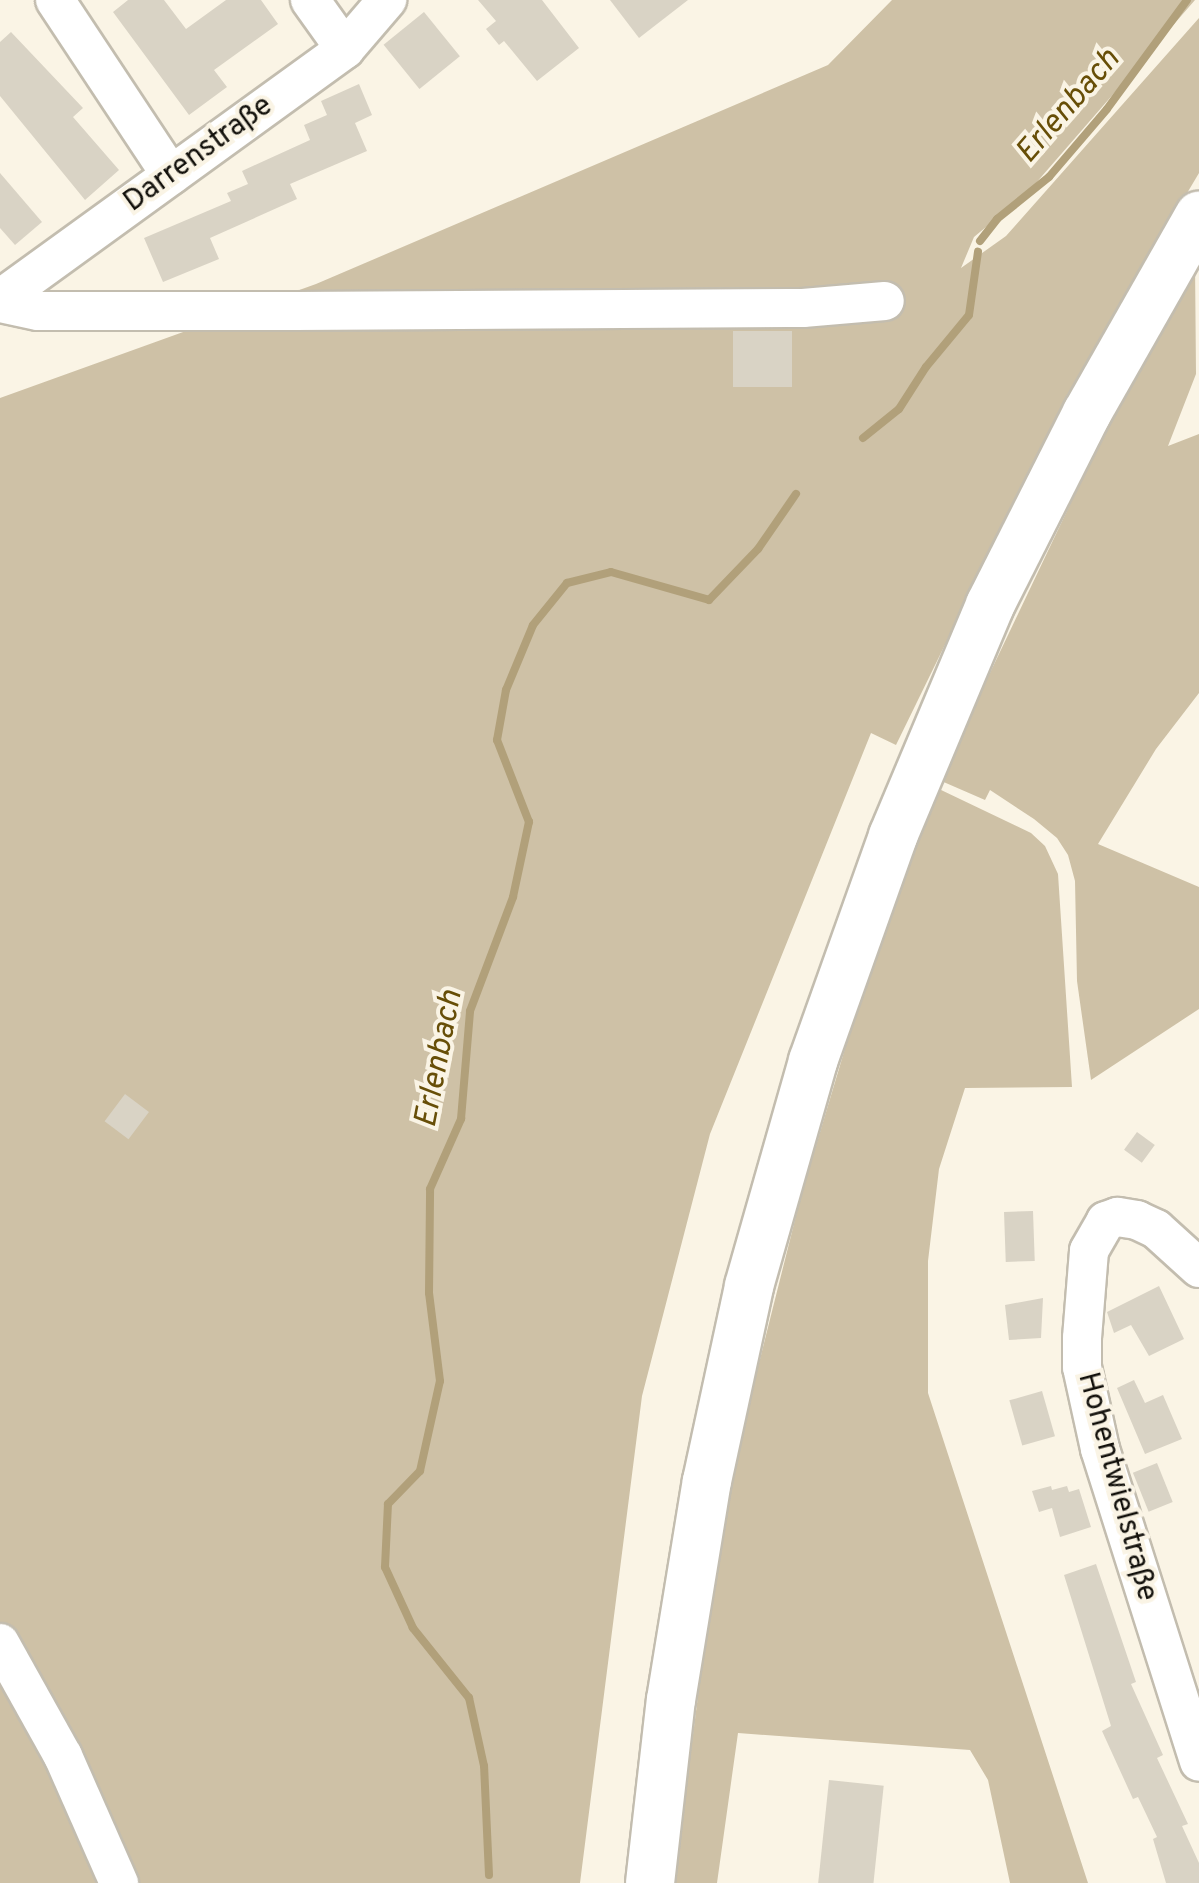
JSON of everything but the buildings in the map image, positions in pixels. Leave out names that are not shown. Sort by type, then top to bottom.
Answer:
[{"type":"main road","points":[[650,1883],[671,1700],[707,1481],[749,1286],[814,1060],[893,836],[990,605],[1087,412],[1199,216]]},
{"type":"street","points":[[55,0],[171,175]]},
{"type":"street","points":[[310,0],[345,48]]},
{"type":"street","name":"Darrenstraße","points":[[0,301],[345,48],[387,0]]},
{"type":"street","points":[[0,301],[38,311],[255,311],[803,308],[885,301]]},
{"type":"street","name":"Hohentwielstraße","points":[[1199,1268],[1156,1229],[1117,1217],[1098,1228],[1089,1251],[1082,1306],[1082,1367],[1113,1496],[1199,1762]]},
{"type":"street","points":[[0,1643],[63,1756],[119,1883]]},
{"type":"shaded area","points":[[892,0],[1195,0],[1029,191],[974,237],[961,268],[1006,236],[1199,18],[1199,173],[1066,397],[896,745],[871,733],[710,1134],[642,1396],[580,1883],[0,1883],[0,398],[316,284],[828,65]]},
{"type":"shaded area","points":[[1195,262],[1196,374],[1168,446],[1199,434],[1199,693],[1156,749],[1098,844],[1199,887],[1199,1009],[1091,1080],[1077,981],[1075,881],[1068,855],[1057,838],[990,790],[985,800],[939,780],[1115,410]]},
{"type":"shaded area","points":[[939,789],[1031,833],[1045,846],[1058,874],[1072,1087],[965,1088],[939,1169],[928,1261],[928,1393],[1088,1883],[1010,1883],[988,1780],[970,1750],[738,1733],[717,1883],[674,1883],[714,1571],[757,1371],[801,1196],[864,985]]},
{"type":"waterway","name":"Erlenbach","points":[[980,241],[997,219],[1049,177],[1107,109],[1187,0]]},
{"type":"waterway","name":"Erlenbach","points":[[863,438],[899,409],[926,367],[969,315],[978,252]]},
{"type":"waterway","name":"Erlenbach","points":[[489,1875],[484,1766],[469,1698],[413,1628],[385,1567],[388,1504],[420,1471],[440,1381],[429,1293],[430,1189],[461,1119],[470,1011],[513,897],[529,822],[497,740],[506,690],[533,625],[567,583],[611,572],[709,600],[758,549],[796,494]]}]
